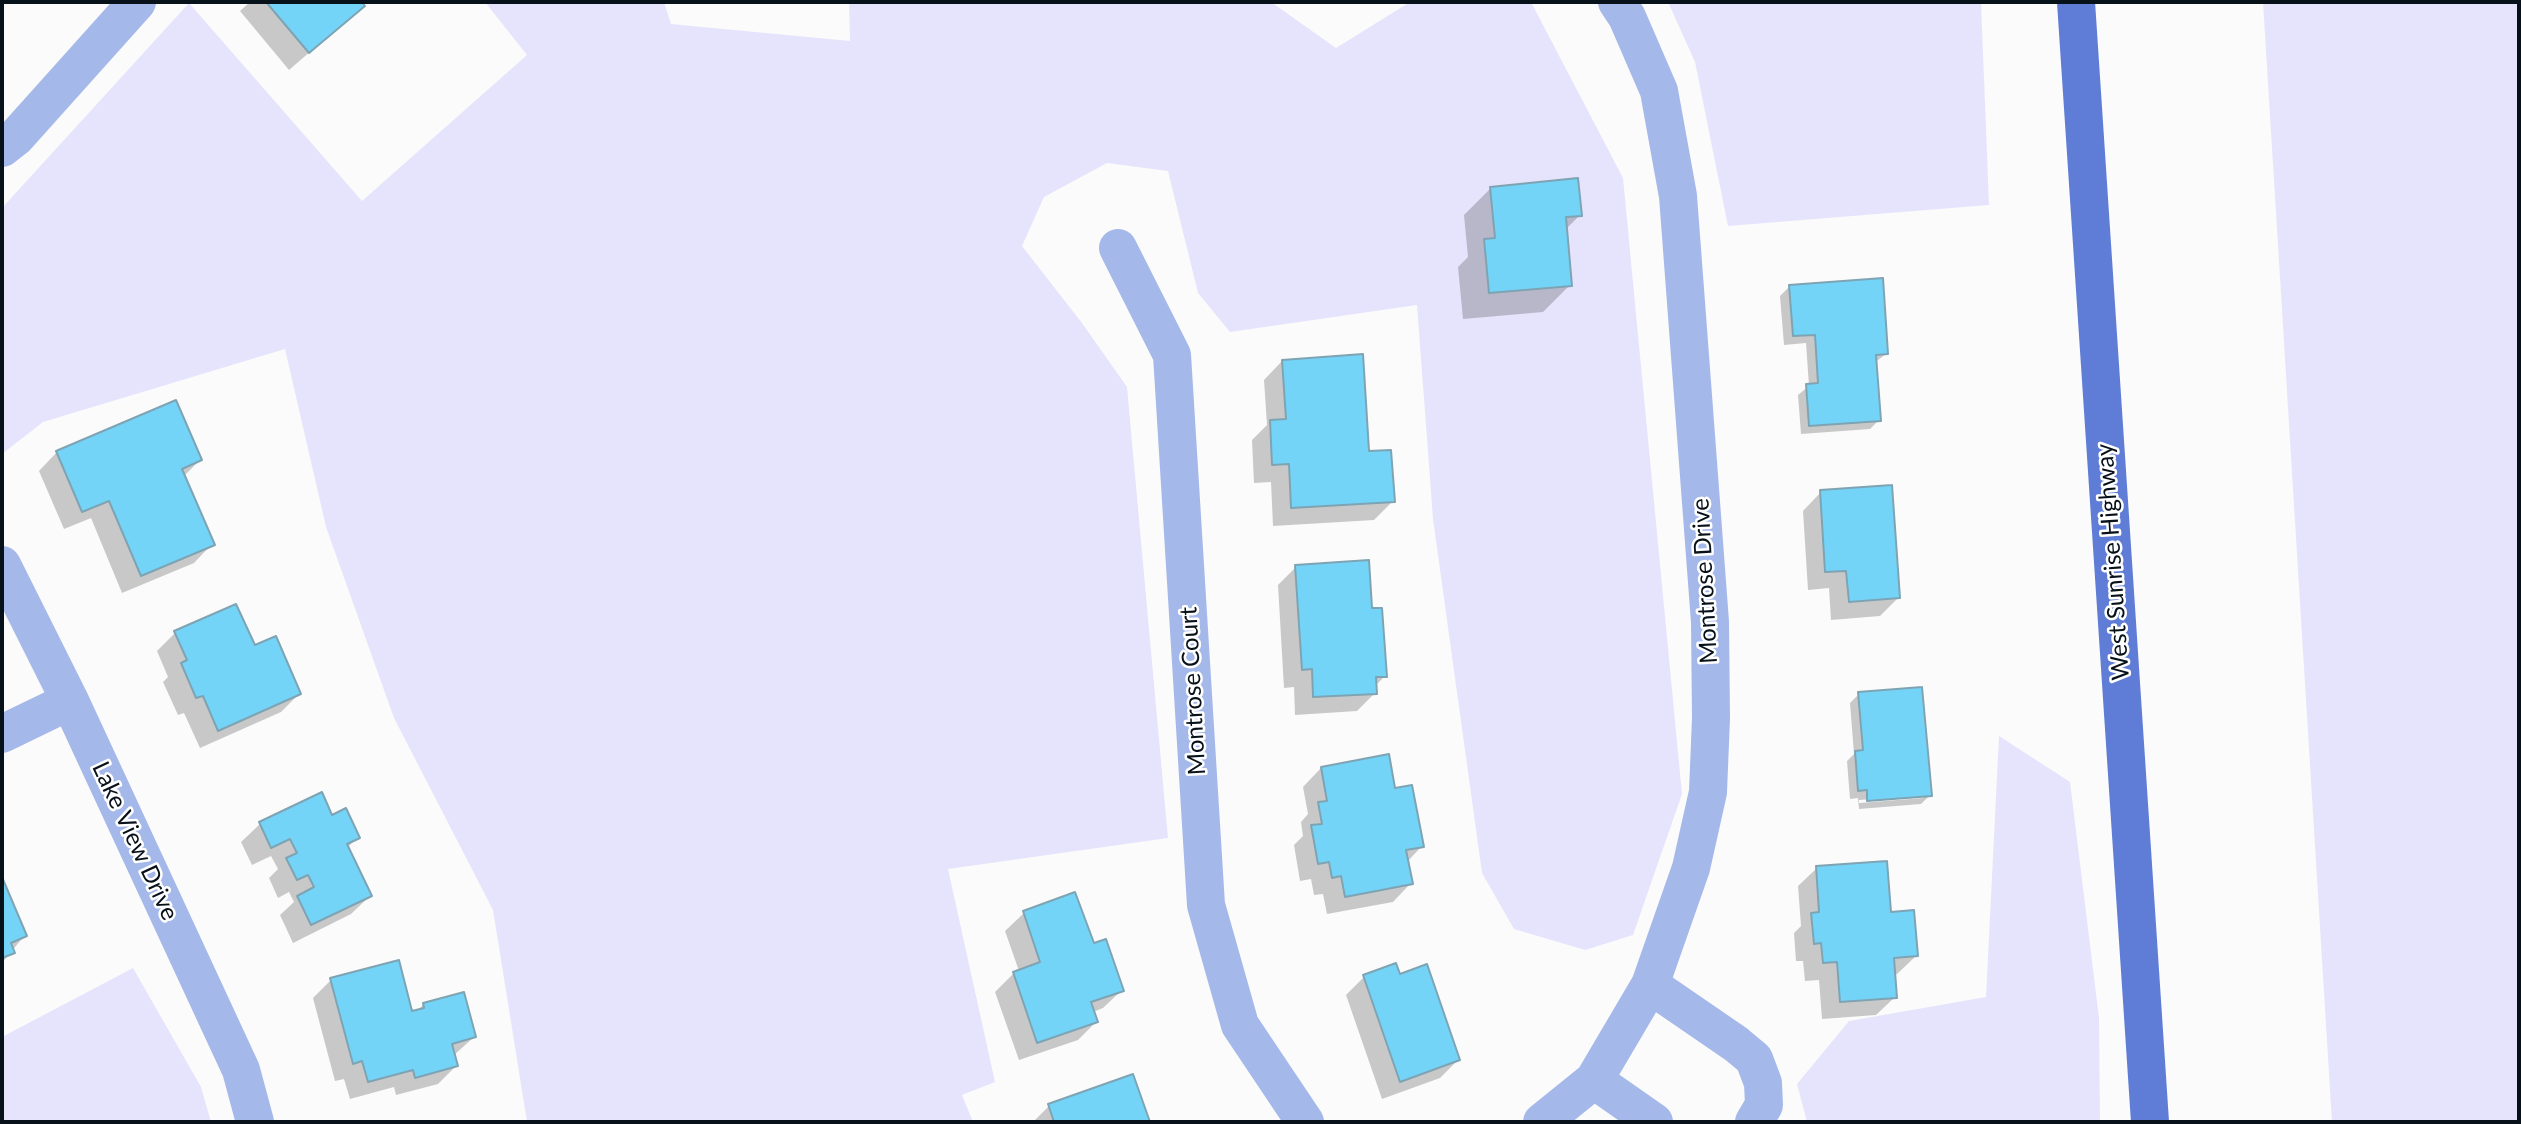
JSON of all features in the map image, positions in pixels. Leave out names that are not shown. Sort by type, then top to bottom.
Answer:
[{"type":"main road","name":"West Sunrise Highway","points":[[2076,2],[2150,1122]]},
{"type":"street","points":[[2,148],[16,137],[136,2]]},
{"type":"street","name":"Montrose Drive","points":[[1542,1122],[1594,1080],[1650,985],[1691,868],[1708,792],[1712,718],[1710,622],[1678,196],[1659,91],[1627,17],[1617,2]]},
{"type":"street","name":"Montrose Court","points":[[1118,248],[1172,355],[1206,905],[1240,1025],[1305,1122]]},
{"type":"street","name":"Lake View Drive","points":[[2,565],[70,701],[241,1070],[255,1122]]},
{"type":"street","points":[[2,734],[70,701]]},
{"type":"street","points":[[1650,985],[1754,1059],[1763,1083],[1764,1105],[1754,1122]]},
{"type":"street","points":[[1594,1080],[1654,1122]]},
{"type":"shaded area","points":[[485,2],[664,2],[671,24],[850,41],[849,2],[1271,2],[1336,48],[1410,2],[1531,2],[1623,178],[1682,794],[1633,935],[1585,950],[1514,929],[1482,873],[1433,519],[1417,305],[1230,332],[1198,293],[1168,171],[1107,163],[1044,197],[1022,246],[1082,323],[1127,387],[1168,838],[948,869],[995,1082],[962,1095],[973,1122],[527,1122],[493,910],[394,718],[326,527],[285,349],[43,422],[2,454],[2,208],[189,3],[362,201],[527,55]]},
{"type":"shaded area","points":[[1668,2],[1981,2],[1989,205],[1728,226],[1695,62]]},
{"type":"shaded area","points":[[2263,2],[2519,2],[2519,1122],[2332,1122]]},
{"type":"shaded area","points":[[1999,736],[2070,782],[2099,1018],[2100,1122],[1807,1122],[1797,1084],[1849,1021],[1986,997]]},
{"type":"shaded area","points":[[133,968],[201,1087],[211,1122],[2,1122],[2,1037]]},
{"type":"building","points":[[266,2],[362,2],[365,6],[309,53]]},
{"type":"building","points":[[1578,178],[1582,216],[1566,217],[1572,286],[1489,293],[1484,239],[1495,238],[1490,187]]},
{"type":"building","points":[[1883,278],[1888,354],[1876,355],[1881,421],[1809,426],[1806,384],[1818,383],[1815,335],[1793,336],[1789,285]]},
{"type":"building","points":[[1363,354],[1369,451],[1391,450],[1395,502],[1291,508],[1289,464],[1272,465],[1270,420],[1286,419],[1282,360]]},
{"type":"building","points":[[176,400],[202,460],[182,469],[215,545],[141,576],[109,501],[82,512],[56,451]]},
{"type":"building","points":[[1892,485],[1900,598],[1849,602],[1846,571],[1825,572],[1820,490]]},
{"type":"building","points":[[1369,560],[1372,608],[1382,608],[1387,677],[1376,677],[1377,694],[1313,697],[1312,669],[1302,670],[1295,565]]},
{"type":"building","points":[[236,604],[255,645],[276,636],[301,694],[218,731],[203,696],[196,698],[181,663],[187,660],[174,631]]},
{"type":"building","points":[[1922,687],[1932,796],[1867,801],[1867,790],[1858,791],[1855,751],[1863,750],[1858,692]]},
{"type":"building","points":[[1389,754],[1395,788],[1412,785],[1424,847],[1406,850],[1413,884],[1345,897],[1341,876],[1332,878],[1329,862],[1318,864],[1311,825],[1322,824],[1318,802],[1327,801],[1321,767]]},
{"type":"building","points":[[322,792],[332,815],[346,808],[360,838],[347,844],[372,896],[311,925],[297,896],[314,887],[308,875],[297,880],[286,858],[297,853],[290,839],[271,848],[259,822]]},
{"type":"building","points":[[1887,861],[1891,912],[1914,910],[1918,956],[1894,958],[1897,998],[1840,1002],[1837,962],[1823,963],[1821,943],[1814,944],[1811,913],[1819,912],[1816,866]]},
{"type":"building","points":[[2,877],[27,936],[11,943],[15,953],[2,958]]},
{"type":"building","points":[[1075,892],[1094,943],[1106,939],[1124,991],[1091,1002],[1098,1022],[1037,1043],[1013,972],[1040,962],[1023,911]]},
{"type":"building","points":[[399,960],[412,1011],[424,1008],[423,1003],[464,992],[476,1037],[452,1044],[458,1066],[415,1078],[413,1070],[368,1082],[362,1061],[353,1064],[330,978]]},
{"type":"building","points":[[1396,963],[1400,974],[1427,964],[1460,1060],[1400,1082],[1363,975]]},
{"type":"building","points":[[1133,1074],[1150,1122],[1054,1122],[1048,1104]]}]
